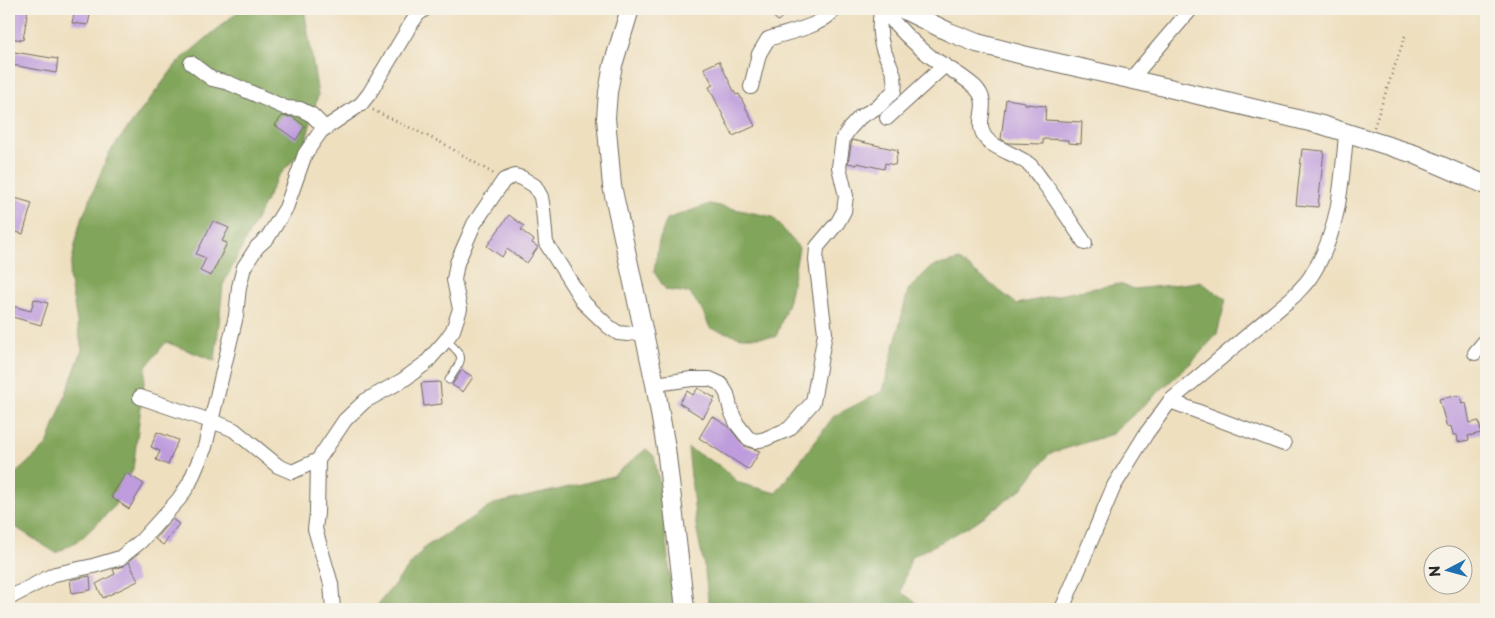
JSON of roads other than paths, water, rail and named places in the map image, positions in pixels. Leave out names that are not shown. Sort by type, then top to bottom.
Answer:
[{"type":"street","points":[[9,598],[56,574],[120,558],[140,541],[180,499],[189,484],[205,447],[236,316],[239,287],[244,267],[257,247],[268,237],[286,208],[305,154],[321,131],[361,104],[411,24],[418,14],[425,9]]},
{"type":"street","points":[[630,9],[613,64],[608,92],[606,118],[612,186],[655,384],[666,448],[685,609]]},
{"type":"street","points":[[751,87],[759,54],[768,40],[801,30],[830,15],[835,9]]},
{"type":"street","points":[[655,384],[701,379],[710,379],[721,384],[727,394],[731,411],[737,424],[748,438],[755,441],[788,429],[812,402],[825,333],[816,260],[817,246],[838,222],[844,211],[846,196],[839,167],[843,138],[860,116],[879,106],[894,91],[894,75],[884,51],[879,29],[882,9]]},
{"type":"street","points":[[882,9],[898,28],[931,56],[960,75],[982,95],[984,100],[981,121],[982,132],[985,138],[1018,156],[1031,166],[1085,243]]},
{"type":"street","points":[[902,9],[949,32],[977,43],[1322,125],[1414,154],[1486,185]]},
{"type":"street","points":[[1131,79],[1190,9]]},
{"type":"street","points":[[191,63],[212,79],[229,83],[286,108],[300,109],[312,115],[325,128]]},
{"type":"street","points":[[887,118],[944,65]]},
{"type":"street","points":[[1062,609],[1114,486],[1141,440],[1170,402],[1294,296],[1310,277],[1322,258],[1332,231],[1342,186],[1346,134]]},
{"type":"street","points":[[140,397],[234,430],[278,466],[292,472],[318,460],[345,420],[364,401],[403,380],[426,363],[446,340],[460,309],[454,280],[457,263],[474,224],[504,180],[515,176],[535,186],[541,197],[544,209],[546,243],[584,303],[618,333],[628,334],[644,331]]},
{"type":"street","points":[[1475,353],[1486,340]]},
{"type":"street","points":[[1170,402],[1284,444]]},
{"type":"street","points":[[318,460],[315,529],[318,546],[331,584],[333,609]]},
{"type":"lane","points":[[446,340],[461,355],[460,361],[449,380]]}]
